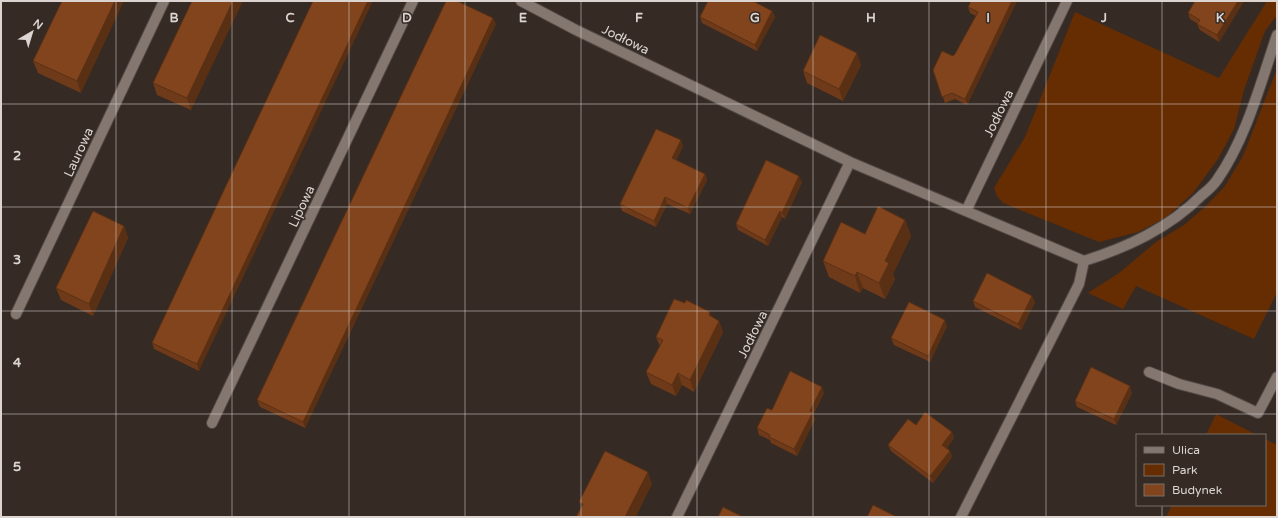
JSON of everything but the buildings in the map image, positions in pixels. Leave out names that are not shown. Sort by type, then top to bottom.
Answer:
[{"type":"street","name":"Laurowa","points":[[16,314],[164,1]]},
{"type":"street","name":"Lipowa","points":[[212,423],[413,1]]},
{"type":"street","name":"Jodłowa","points":[[521,1],[576,30],[850,162],[966,210],[1067,1]]},
{"type":"street","points":[[966,210],[1084,261],[1106,254],[1148,236],[1189,208],[1217,181],[1232,153],[1245,123],[1277,35]]},
{"type":"street","name":"Jodłowa","points":[[677,517],[850,162]]},
{"type":"street","points":[[962,517],[1079,284],[1084,261]]},
{"type":"street","points":[[1149,372],[1179,384],[1217,394],[1258,413],[1277,377]]},
{"type":"green space","points":[[1267,1],[1277,1],[1277,15],[1265,31],[1244,90],[1234,129],[1218,159],[1193,193],[1165,218],[1138,232],[1099,242],[1003,203],[997,196],[994,188],[1025,137],[1075,12],[1219,78]]},
{"type":"green space","points":[[1277,69],[1277,292],[1254,339],[1136,286],[1123,309],[1088,293],[1119,273],[1156,242],[1184,225],[1206,206],[1225,186],[1243,156]]},
{"type":"green space","points":[[1216,414],[1255,434],[1206,434]]},
{"type":"green space","points":[[1266,440],[1277,445],[1277,517],[1166,517],[1172,506],[1266,506]]}]
